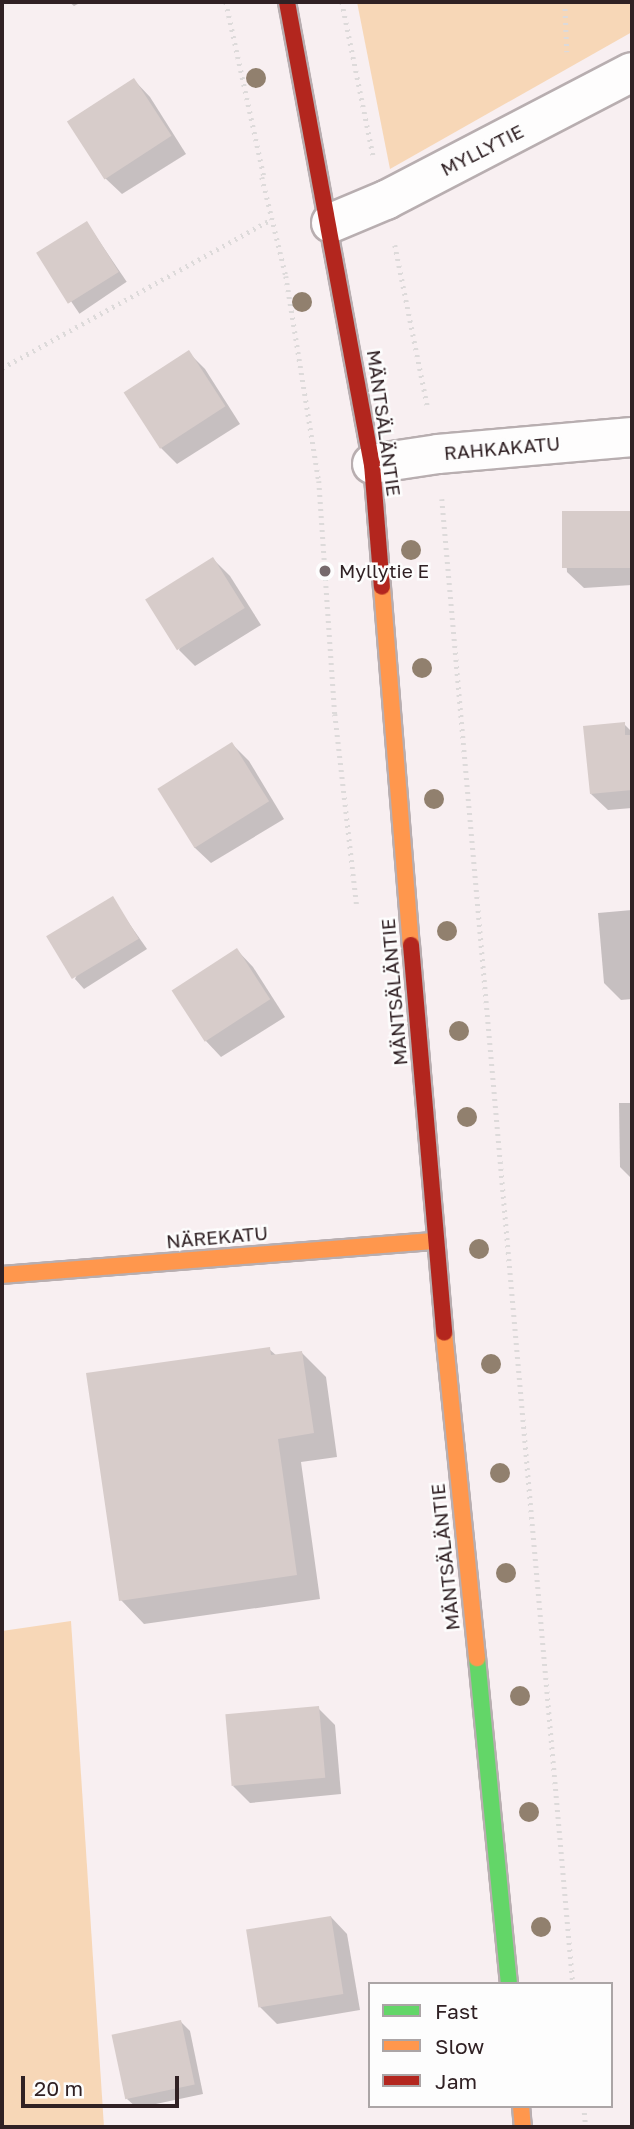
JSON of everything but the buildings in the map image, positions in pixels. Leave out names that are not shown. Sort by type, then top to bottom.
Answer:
[{"type":"street","name":"MÄNTSÄLÄNTIE","points":[[287,2],[331,223],[372,464],[435,1241],[509,1982]]},
{"type":"street","name":"MYLLYTIE","points":[[331,223],[386,200],[632,72]]},
{"type":"street","name":"RAHKAKATU","points":[[372,464],[438,454],[632,437]]},
{"type":"street","name":"NÄREKATU","points":[[2,1275],[435,1241]]},
{"type":"street","points":[[521,2108],[523,2127]]},
{"type":"path","points":[[342,2],[368,141],[386,200],[438,454],[573,1982]]},
{"type":"path","points":[[2,368],[270,220],[262,177]]},
{"type":"path","points":[[584,2108],[586,2127]]},
{"type":"shaded area","points":[[357,2],[632,2],[632,32],[390,169]]},
{"type":"shaded area","points":[[71,1621],[104,2127],[2,2127],[2,1631]]},
{"type":"traffic: fast","points":[[477,1658],[509,1982]]},
{"type":"traffic: slow","points":[[382,587],[411,945]]},
{"type":"traffic: slow","points":[[2,1275],[435,1241]]},
{"type":"traffic: slow","points":[[444,1333],[477,1658]]},
{"type":"traffic: slow","points":[[521,2108],[523,2127]]},
{"type":"traffic: jam","points":[[287,2],[372,464],[382,587]]},
{"type":"traffic: jam","points":[[411,945],[444,1333]]},
{"type":"place","name":"Myllytie E","points":[[325,571]]}]
